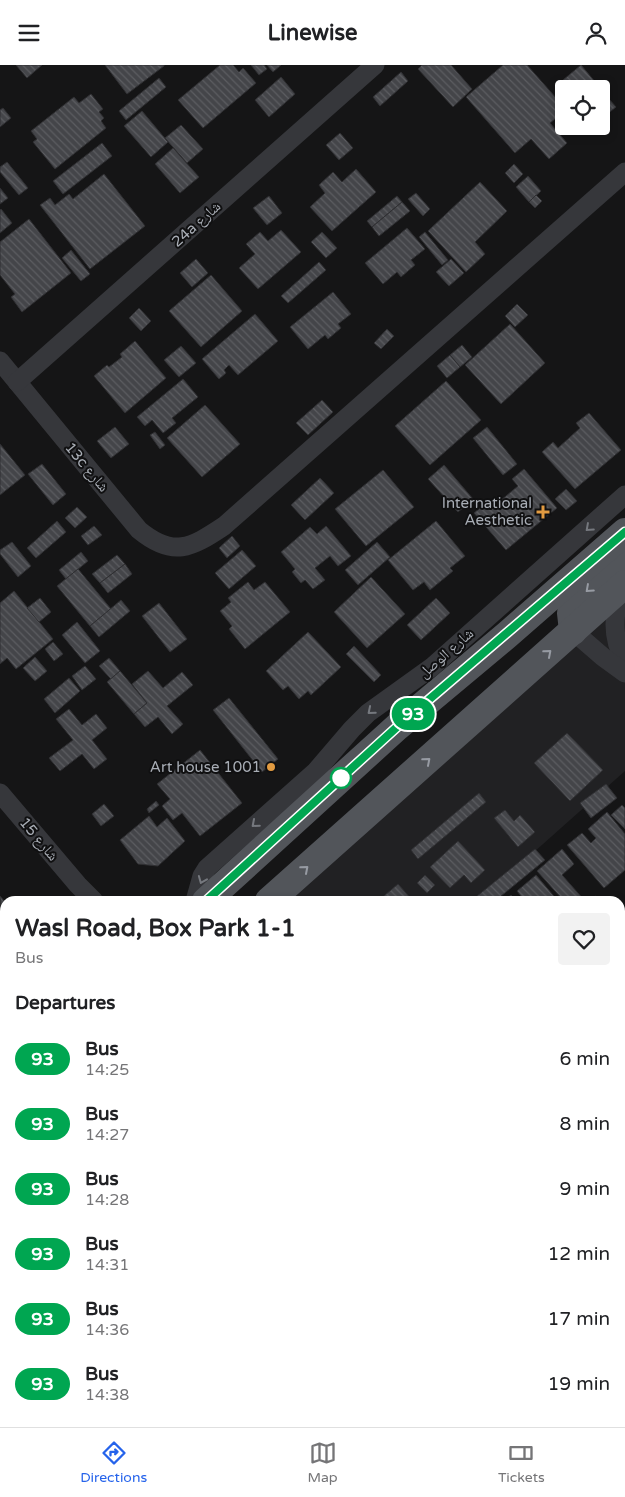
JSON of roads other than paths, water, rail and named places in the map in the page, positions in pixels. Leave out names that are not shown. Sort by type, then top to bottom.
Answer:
[{"type":"main road","name":"شارع الوصل","points":[[211,896],[397,727],[625,532]]},
{"type":"main road","points":[[573,631],[571,613],[577,599],[625,556]]},
{"type":"main road","points":[[274,896],[625,584]]},
{"type":"street","name":"24a شارع","points":[[17,382],[375,65]]},
{"type":"street","name":"13c شارع","points":[[0,361],[139,530],[153,541],[170,547],[189,547],[224,526],[625,172]]},
{"type":"street","name":"شارع الوصل","points":[[196,896],[202,876],[207,868],[316,771],[368,713],[432,667],[625,495]]},
{"type":"street","points":[[625,584],[617,604],[615,630],[617,644],[625,662]]},
{"type":"street","points":[[573,631],[625,673]]},
{"type":"street","name":"شارع 15","points":[[0,793],[82,893]]},
{"type":"place","name":"International Aesthetic","points":[[543,512]]},
{"type":"place","name":"Art house 1001","points":[[271,767]]}]
